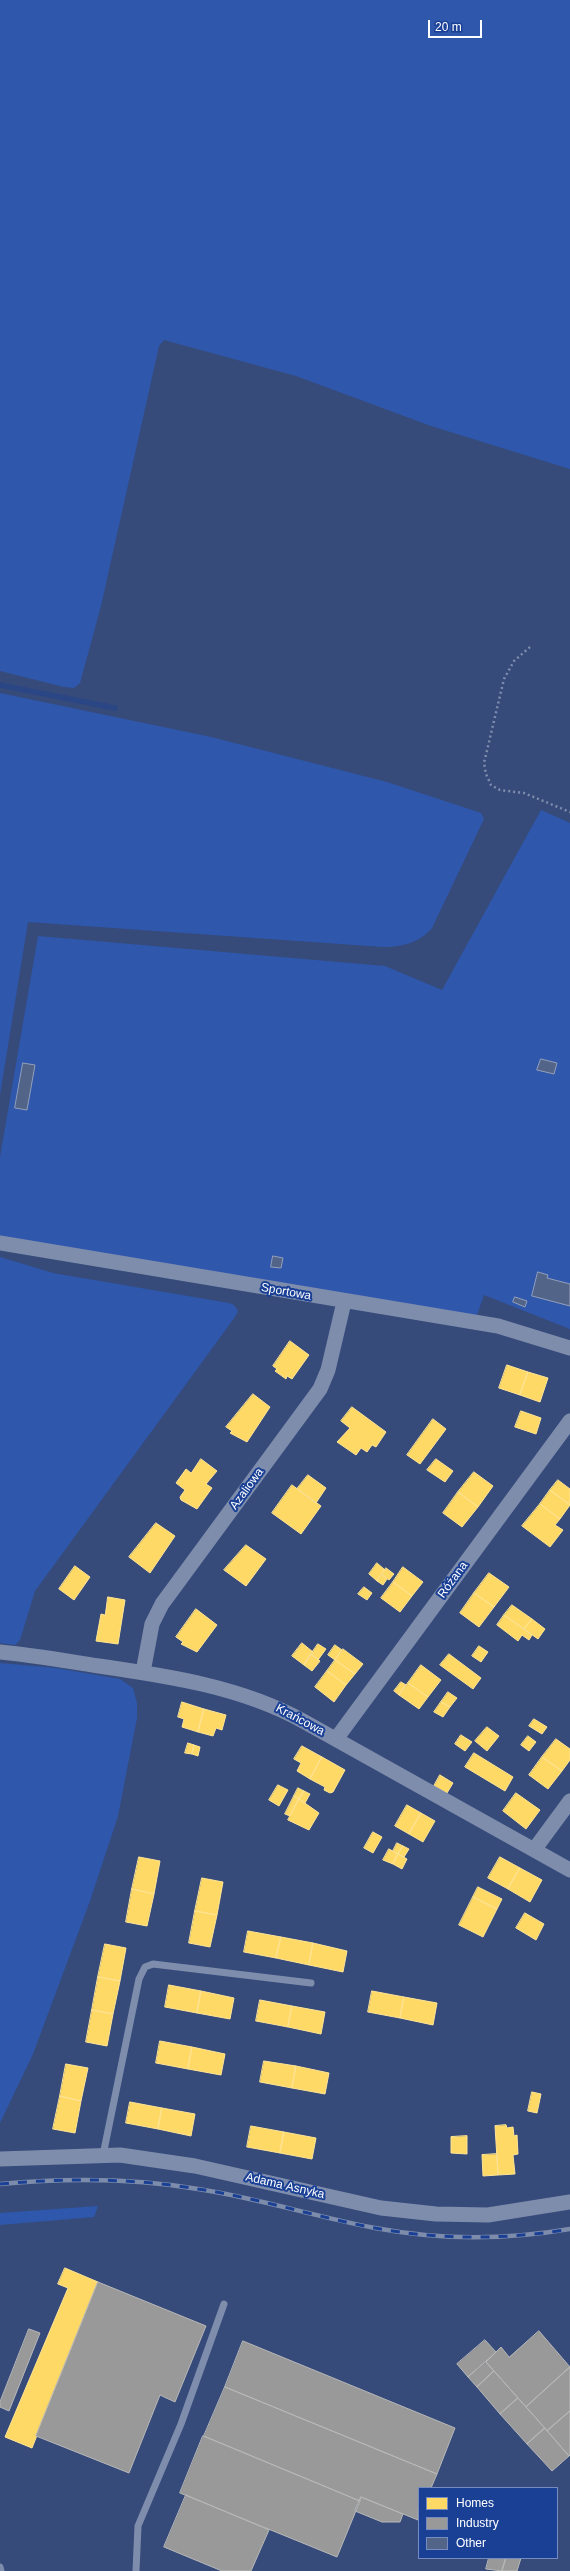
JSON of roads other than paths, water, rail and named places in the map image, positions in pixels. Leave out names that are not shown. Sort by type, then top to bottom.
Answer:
[{"type":"street","name":"Sportowa","points":[[0,1243],[344,1302],[498,1326],[570,1348]]},
{"type":"street","name":"Azaliowa","points":[[143,1672],[152,1624],[162,1604],[318,1392],[328,1370],[344,1302]]},
{"type":"street","name":"Różana","points":[[336,1739],[570,1421]]},
{"type":"street","name":"Krańcowa","points":[[0,1652],[143,1672],[248,1697],[285,1711],[570,1870]]},
{"type":"street","points":[[534,1850],[570,1801]]},
{"type":"street","name":"Adama Asnyka","points":[[0,2159],[120,2155],[195,2166],[381,2208],[436,2214],[488,2215],[570,2202]]},
{"type":"lane","points":[[103,2155],[139,1979],[145,1967],[153,1964],[311,1983]]},
{"type":"lane","points":[[136,2571],[138,2526],[181,2424],[224,2304]]},
{"type":"lane","points":[[0,2567],[1,2571]]},
{"type":"waterway","points":[[0,685],[115,708]]},
{"type":"railway","points":[[0,2184],[99,2180],[174,2185],[243,2197],[331,2219],[375,2228],[423,2235],[497,2237],[546,2233],[570,2229]]}]
